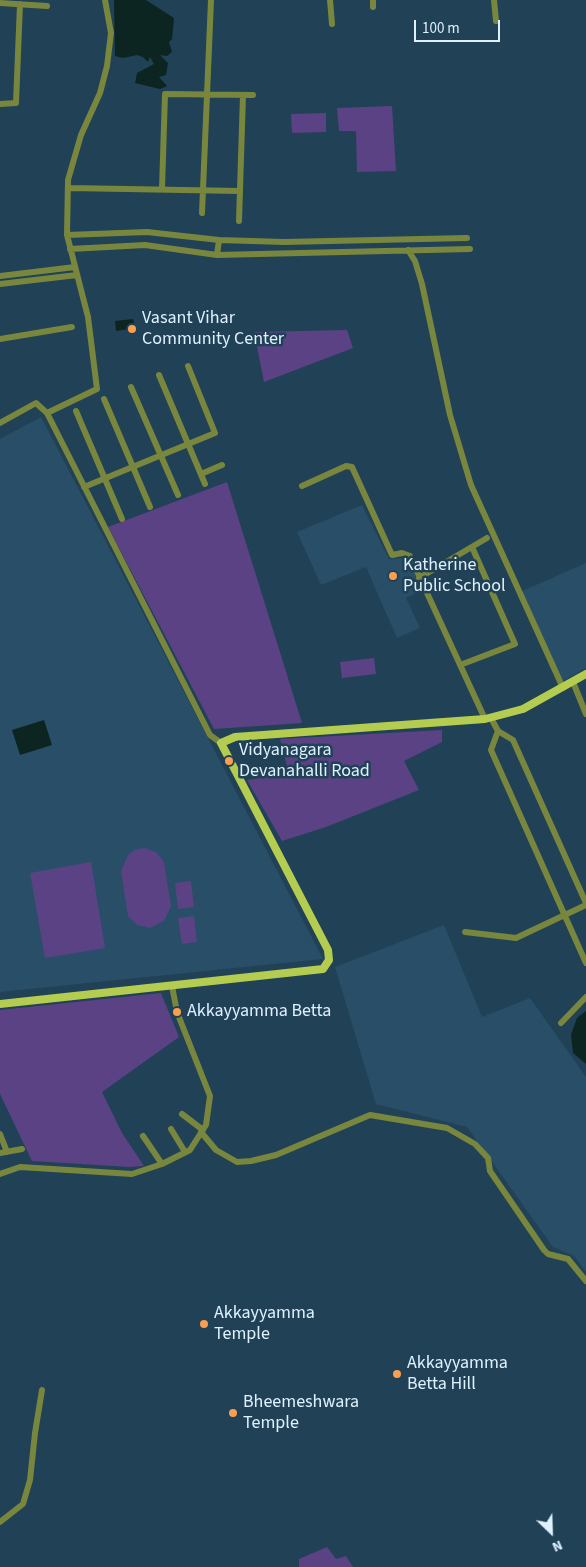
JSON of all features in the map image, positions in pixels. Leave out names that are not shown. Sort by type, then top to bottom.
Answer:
[{"type":"main road","points":[[0,1004],[323,968],[329,960],[328,950],[221,743],[236,737],[488,718],[523,709],[586,674]]},
{"type":"street","points":[[48,413],[97,389],[88,317],[67,235],[68,180],[81,135],[100,93],[107,66],[111,33],[105,0]]},
{"type":"street","points":[[202,213],[206,94],[212,0]]},
{"type":"street","points":[[330,0],[332,24]]},
{"type":"street","points":[[494,0],[496,21]]},
{"type":"street","points":[[0,3],[47,6]]},
{"type":"street","points":[[0,104],[16,103],[20,4]]},
{"type":"street","points":[[162,189],[165,94],[253,95]]},
{"type":"street","points":[[239,221],[243,95]]},
{"type":"street","points":[[69,188],[240,191]]},
{"type":"street","points":[[67,235],[147,232],[219,240],[284,242],[467,238]]},
{"type":"street","points":[[126,233],[126,246]]},
{"type":"street","points":[[216,255],[219,240]]},
{"type":"street","points":[[70,249],[145,245],[216,255],[470,249]]},
{"type":"street","points":[[408,250],[415,261],[422,284],[450,415],[471,485],[563,688]]},
{"type":"street","points":[[0,276],[75,267]]},
{"type":"street","points":[[0,284],[77,276]]},
{"type":"street","points":[[0,339],[72,327]]},
{"type":"street","points":[[84,486],[215,433],[188,366]]},
{"type":"street","points":[[159,375],[205,484]]},
{"type":"street","points":[[131,387],[178,496]]},
{"type":"street","points":[[104,399],[150,507]]},
{"type":"street","points":[[0,423],[36,403],[48,413],[210,735],[221,743]]},
{"type":"street","points":[[76,411],[122,519]]},
{"type":"street","points":[[200,474],[222,465]]},
{"type":"street","points":[[302,486],[351,466],[392,555],[404,553],[410,556],[460,665],[488,718],[498,732],[513,740],[586,904],[516,938],[465,932]]},
{"type":"street","points":[[419,578],[487,538]]},
{"type":"street","points":[[460,665],[515,644],[472,547]]},
{"type":"street","points":[[573,682],[586,714]]},
{"type":"street","points":[[498,732],[491,750],[586,964]]},
{"type":"street","points":[[0,1174],[20,1168],[132,1174],[162,1164],[190,1150],[206,1125],[210,1096],[177,1012],[172,986]]},
{"type":"street","points":[[561,1023],[586,997]]},
{"type":"street","points":[[182,1114],[202,1131],[216,1150],[237,1162],[251,1162],[276,1155],[370,1115],[447,1128],[475,1144],[488,1158],[490,1171],[544,1250],[548,1254],[568,1259],[586,1281]]},
{"type":"street","points":[[171,1129],[185,1152]]},
{"type":"street","points":[[0,1134],[3,1152],[22,1148]]},
{"type":"street","points":[[143,1136],[162,1164]]},
{"type":"street","points":[[0,1522],[23,1504],[30,1480],[42,1390]]},
{"type":"shaded area","points":[[114,0],[146,0],[174,18],[172,39],[169,42],[172,52],[167,56],[160,55],[168,63],[166,75],[159,77],[167,86],[160,89],[135,83],[137,73],[154,64],[150,57],[148,62],[143,57],[137,55],[123,58],[115,56]]},
{"type":"shaded area","points":[[392,106],[396,171],[357,172],[356,131],[339,131],[337,108]]},
{"type":"shaded area","points":[[326,113],[326,132],[292,133],[291,114]]},
{"type":"shaded area","points":[[133,319],[135,328],[116,331],[115,321]]},
{"type":"shaded area","points":[[347,330],[353,348],[264,382],[254,332]]},
{"type":"shaded area","points":[[41,417],[323,959],[0,992],[0,439]]},
{"type":"shaded area","points":[[227,482],[302,723],[214,729],[108,527]]},
{"type":"shaded area","name":"Katherine Public School","points":[[362,505],[389,559],[407,558],[422,590],[406,598],[420,628],[397,638],[366,567],[321,585],[297,532]]},
{"type":"shaded area","points":[[586,563],[586,668],[563,681],[520,592]]},
{"type":"shaded area","points":[[374,658],[376,674],[342,678],[340,662]]},
{"type":"shaded area","points":[[44,720],[52,745],[20,755],[12,730]]},
{"type":"shaded area","points":[[442,730],[442,742],[404,761],[419,790],[326,827],[282,841],[247,780],[289,774],[280,739]]},
{"type":"shaded area","points":[[144,848],[156,852],[164,862],[171,906],[164,921],[150,928],[137,925],[128,916],[121,871],[128,855],[135,850]]},
{"type":"shaded area","points":[[91,862],[105,948],[45,958],[30,873]]},
{"type":"shaded area","points":[[191,881],[194,907],[178,909],[175,883]]},
{"type":"shaded area","points":[[194,916],[197,942],[182,944],[178,918]]},
{"type":"shaded area","points":[[444,925],[482,1017],[530,998],[586,1077],[586,1272],[574,1256],[553,1247],[467,1127],[376,1104],[335,967]]},
{"type":"shaded area","points":[[161,993],[179,1037],[102,1092],[122,1133],[144,1166],[129,1167],[32,1161],[0,1094],[0,1010]]},
{"type":"shaded area","points":[[586,1011],[586,1064],[573,1053],[571,1035],[577,1018]]},
{"type":"shaded area","points":[[327,1547],[336,1559],[346,1556],[353,1567],[299,1567],[299,1559]]},
{"type":"place","name":"Vasant Vihar Community Center","points":[[132,329]]},
{"type":"place","name":"Katherine Public School","points":[[393,576]]},
{"type":"place","name":"Vidyanagara Devanahalli Road","points":[[229,761]]},
{"type":"place","name":"Akkayyamma Betta","points":[[177,1012]]},
{"type":"place","name":"Akkayyamma Temple","points":[[204,1324]]},
{"type":"place","name":"Akkayyamma Betta Hill","points":[[397,1374]]},
{"type":"place","name":"Bheemeshwara Temple","points":[[233,1413]]}]
